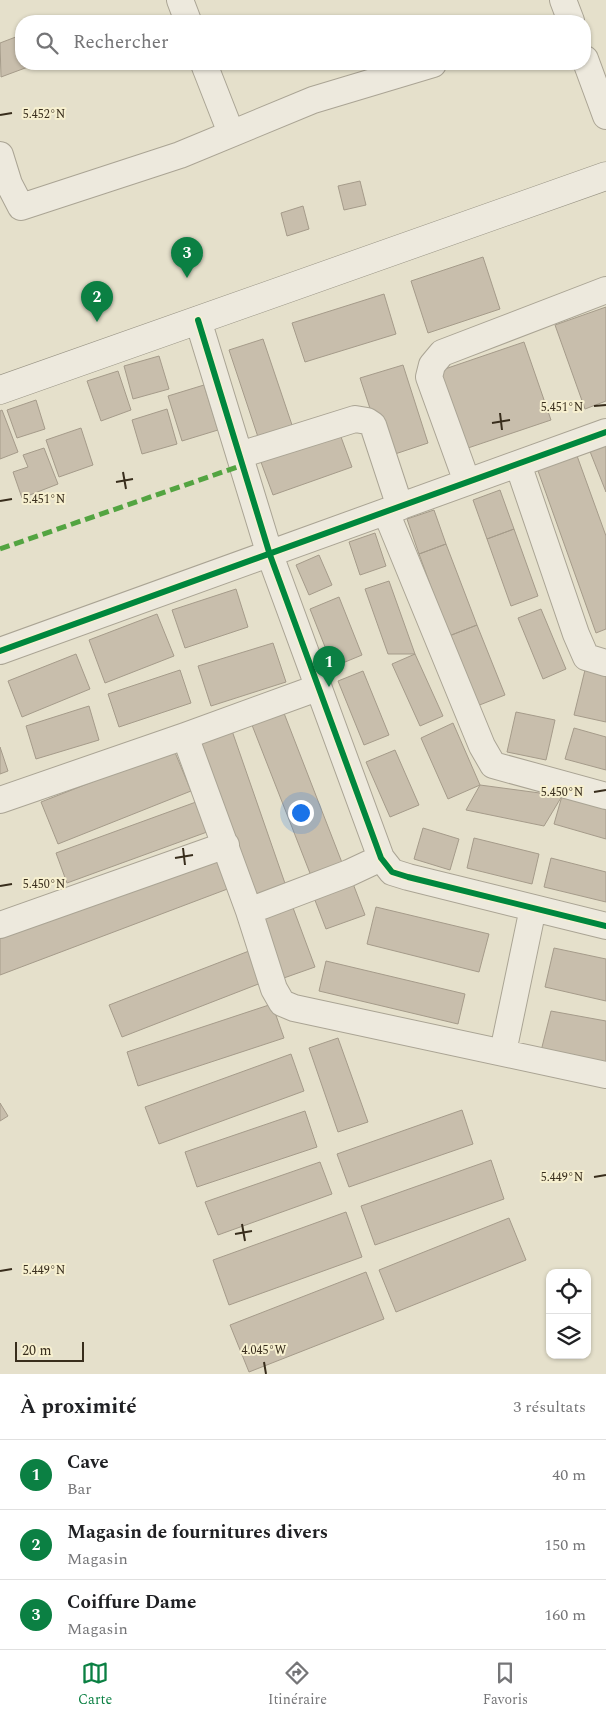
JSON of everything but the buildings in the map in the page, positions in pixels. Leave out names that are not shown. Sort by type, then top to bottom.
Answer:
[{"type":"street","points":[[180,0],[186,15]]},
{"type":"street","points":[[563,0],[569,15]]},
{"type":"street","points":[[206,70],[231,133]]},
{"type":"street","points":[[0,155],[9,184],[10,211],[180,154],[314,100],[413,70]]},
{"type":"street","points":[[589,70],[606,116]]},
{"type":"street","points":[[0,390],[606,176]]},
{"type":"street","points":[[467,482],[429,377],[432,365],[442,353],[606,290]]},
{"type":"street","points":[[198,320],[270,555],[317,688],[381,858],[392,872],[408,878],[606,926]]},
{"type":"street","points":[[240,455],[355,419],[367,421],[373,425],[393,510],[482,746],[493,765],[606,796]]},
{"type":"street","points":[[0,651],[606,432]]},
{"type":"street","points":[[518,464],[576,634],[586,657],[606,663]]},
{"type":"street","points":[[0,800],[317,688]]},
{"type":"street","points":[[185,736],[226,845],[274,989],[282,1003],[311,1012],[606,1075]]},
{"type":"street","points":[[0,925],[226,845]]},
{"type":"street","points":[[249,911],[350,873],[381,858]]},
{"type":"street","points":[[503,1052],[533,908]]},
{"type":"marked path","points":[[0,549],[243,465]]},
{"type":"cycle path","points":[[198,320],[270,555],[381,858],[392,872],[408,877],[606,926]]},
{"type":"cycle path","points":[[0,651],[606,432]]},
{"type":"place","name":"Coiffure Dame","points":[[187,278]]},
{"type":"place","name":"Magasin de fournitures divers","points":[[97,322]]},
{"type":"place","name":"Cave","points":[[329,687]]}]
